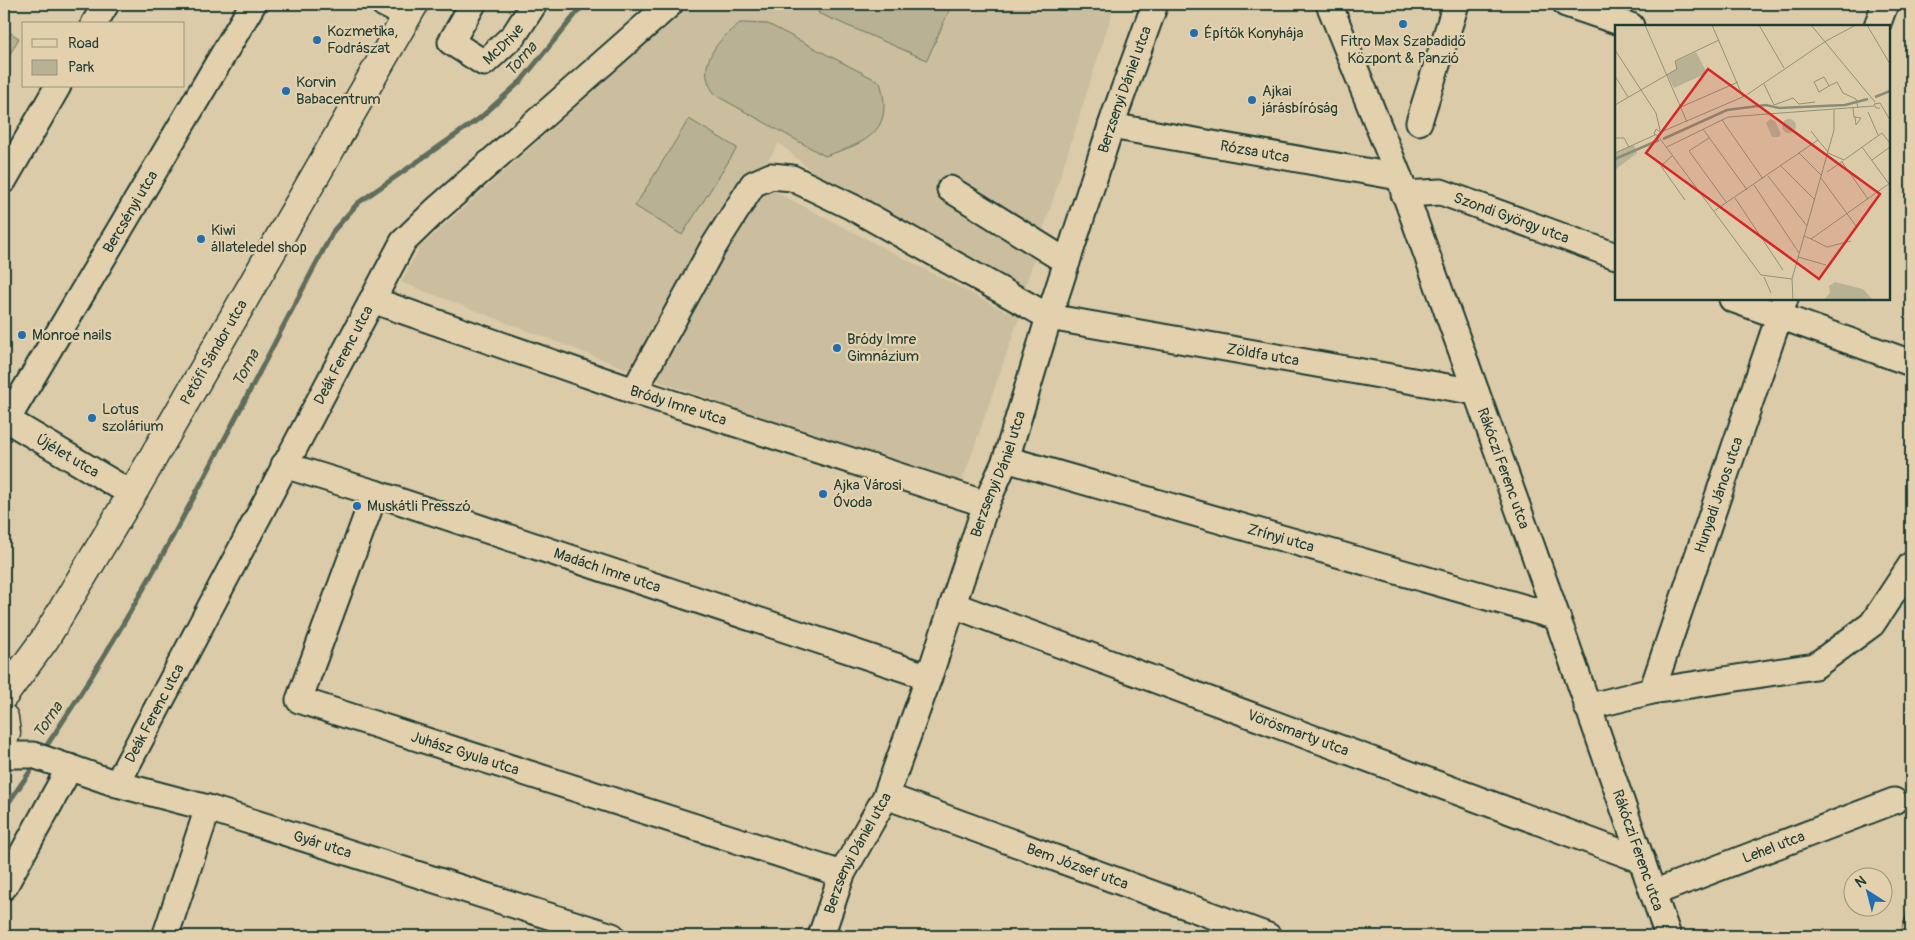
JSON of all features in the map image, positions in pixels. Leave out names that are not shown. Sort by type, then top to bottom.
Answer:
[{"type":"main road","name":"Petőfi Sándor utca","points":[[4,718],[44,640],[132,494],[411,10]]},
{"type":"street","points":[[95,22],[106,4]]},
{"type":"street","name":"Bercsényi utca","points":[[6,419],[254,4]]},
{"type":"street","points":[[384,4],[411,10]]},
{"type":"street","name":"McDrive","points":[[473,4],[451,42],[484,64],[514,35],[534,4]]},
{"type":"street","name":"Deák Ferenc utca","points":[[117,784],[403,242],[435,211],[670,4]]},
{"type":"street","name":"Berzsenyi Dániel utca","points":[[821,936],[842,874],[886,796],[929,677],[986,504],[1006,459],[1049,317],[1111,126],[1155,4]]},
{"type":"street","name":"Rákóczi Ferenc utca","points":[[1329,4],[1401,186],[1476,392],[1668,936]]},
{"type":"street","points":[[1420,122],[1456,4]]},
{"type":"street","points":[[1566,4],[1628,25]]},
{"type":"street","points":[[1877,25],[1885,4]]},
{"type":"street","points":[[4,180],[57,88]]},
{"type":"street","name":"Rózsa utca","points":[[1111,126],[1401,186]]},
{"type":"street","name":"Zöldfa utca","points":[[634,391],[712,249],[753,184],[771,176],[792,178],[852,207],[1049,317],[1476,392]]},
{"type":"street","name":"Szondi György utca","points":[[1401,186],[1441,192],[1615,256]]},
{"type":"street","points":[[950,190],[1067,262]]},
{"type":"street","name":"Bródy Imre utca","points":[[372,300],[634,391],[986,504]]},
{"type":"street","points":[[1738,300],[1782,307],[1911,363]]},
{"type":"street","name":"Hunyadi János utca","points":[[1652,692],[1782,307]]},
{"type":"street","name":"Újélet utca","points":[[6,419],[132,494]]},
{"type":"street","name":"Zrínyi utca","points":[[1006,459],[1557,617]]},
{"type":"street","name":"Madách Imre utca","points":[[284,465],[375,493],[929,677]]},
{"type":"street","name":"Juhász Gyula utca","points":[[375,493],[299,700],[842,874]]},
{"type":"street","points":[[1587,707],[1652,692],[1815,666],[1872,624],[1911,565]]},
{"type":"street","name":"Vörösmarty utca","points":[[953,605],[1642,860]]},
{"type":"street","points":[[4,718],[51,762],[4,887]]},
{"type":"street","name":"Gyár utca","points":[[4,755],[51,762],[117,784],[208,808],[612,936]]},
{"type":"street","name":"Bem József utca","points":[[886,796],[1268,936]]},
{"type":"street","name":"Lehel utca","points":[[1653,893],[1894,801]]},
{"type":"street","points":[[167,936],[166,934],[208,808]]},
{"type":"shaded area","points":[[691,4],[1115,4],[1022,297],[836,192],[779,143],[635,372],[401,282],[420,247]]},
{"type":"shaded area","name":"Bródy Imre Gimnázium","points":[[768,188],[1019,318],[961,485],[649,378],[747,204]]},
{"type":"green space","points":[[822,4],[952,4],[927,60],[818,13]]},
{"type":"green space","points":[[740,23],[768,24],[880,82],[884,99],[884,113],[874,133],[853,146],[825,156],[717,96],[710,86],[707,66],[716,46]]},
{"type":"green space","points":[[4,29],[19,38],[4,65]]},
{"type":"green space","points":[[689,119],[737,148],[682,235],[635,206]]},
{"type":"waterway","name":"Torna","points":[[43,751],[84,689],[160,560],[334,230],[358,203],[480,118],[521,81],[584,4]]},
{"type":"waterway","name":"Torna","points":[[4,809],[36,763]]},
{"type":"railway","points":[[1902,936],[1911,907]]},
{"type":"place","name":"Fitro Max Szabadidő Központ & Panzió","points":[[1403,24]]},
{"type":"place","name":"Építők Konyhája","points":[[1194,33]]},
{"type":"place","name":"Kozmetika, Fodrászat","points":[[317,40]]},
{"type":"place","name":"Korvin Babacentrum","points":[[286,91]]},
{"type":"place","name":"Ajkai járásbíróság","points":[[1252,100]]},
{"type":"place","name":"Kiwi állateledel shop","points":[[201,239]]},
{"type":"place","name":"Monroe nails","points":[[22,335]]},
{"type":"place","name":"Bródy Imre Gimnázium","points":[[837,348]]},
{"type":"place","name":"Lotus szolárium","points":[[92,418]]},
{"type":"place","name":"Ajka Városi Óvoda","points":[[823,494]]},
{"type":"place","name":"Muskátli Presszó","points":[[357,506]]}]
